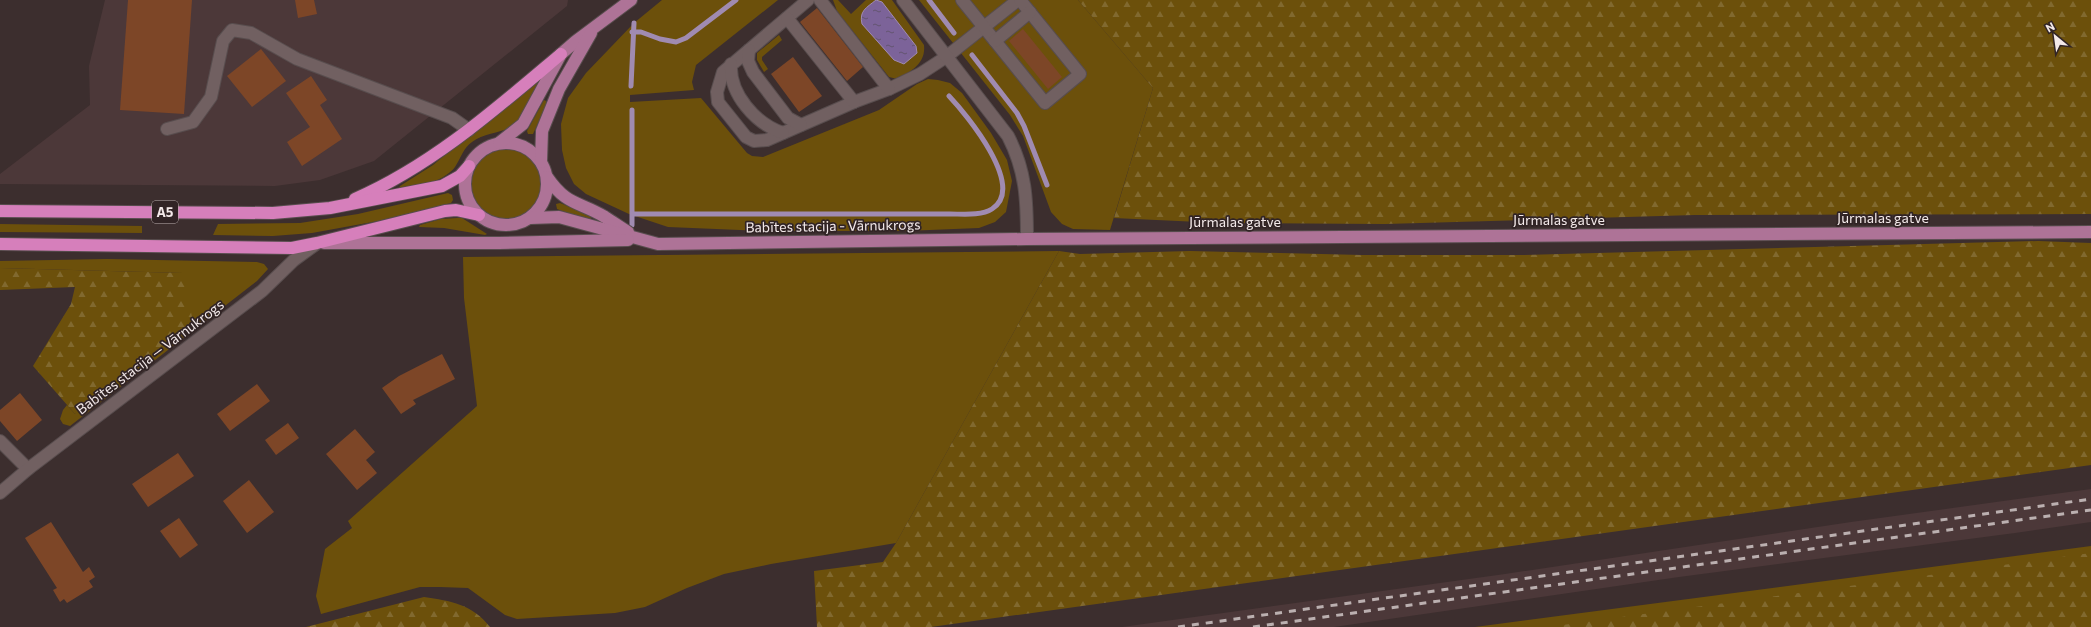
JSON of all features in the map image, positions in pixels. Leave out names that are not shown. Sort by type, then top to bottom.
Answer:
[{"type":"highway","points":[[330,208],[362,196],[405,175],[430,160],[469,130],[561,54]]},
{"type":"highway","name":"A5","points":[[0,211],[273,213],[330,208],[442,186],[460,176],[469,166]]},
{"type":"highway","points":[[0,244],[292,248],[445,211],[456,210],[479,215]]},
{"type":"main road","points":[[499,143],[509,143],[527,148],[541,162],[547,177],[547,189],[544,200],[538,210],[530,218],[520,223],[509,225],[488,221],[479,215],[472,207],[466,192],[465,176],[469,166],[481,151],[499,143],[523,124],[561,54],[631,0]]},
{"type":"main road","points":[[541,162],[542,131],[565,78],[593,29]]},
{"type":"main road","name":"Babītes stacija - Vārnukrogs","points":[[547,177],[557,192],[566,199],[604,216],[639,240]]},
{"type":"main road","name":"Babītes stacija - Vārnukrogs","points":[[530,218],[559,217],[658,244],[1027,239]]},
{"type":"main road","name":"Jūrmalas gatve","points":[[1027,239],[2091,232]]},
{"type":"main road","points":[[317,243],[499,243],[639,240]]},
{"type":"street","points":[[808,0],[723,72],[717,92],[718,102],[746,137],[754,142],[767,140],[854,102],[889,89],[946,57],[984,28],[1019,0],[1080,74],[1045,103],[984,28],[962,0]]},
{"type":"street","points":[[820,0],[889,89]]},
{"type":"street","points":[[904,0],[946,57],[1008,136],[1018,157],[1024,177],[1027,239]]},
{"type":"street","points":[[994,40],[1030,12]]},
{"type":"street","points":[[787,18],[854,102]]},
{"type":"street","points":[[167,129],[193,122],[211,97],[223,41],[232,30],[251,33],[296,59],[452,118],[469,130]]},
{"type":"street","points":[[749,50],[748,61],[753,72],[788,118],[801,125]]},
{"type":"street","points":[[731,64],[731,76],[741,98],[761,123],[783,133]]},
{"type":"street","name":"Babītes stacija — Vārnukrogs","points":[[0,493],[28,469],[262,291],[299,256],[317,243]]},
{"type":"street","points":[[0,440],[28,469]]},
{"type":"shaded area","points":[[105,0],[568,0],[567,6],[374,161],[320,180],[275,186],[0,184],[0,174],[90,105],[89,66]]},
{"type":"shaded area","points":[[2091,489],[2091,522],[2015,533],[1679,577],[1334,627],[1122,627],[1505,574],[1851,522]]},
{"type":"green space","points":[[662,0],[778,0],[696,65],[692,82],[694,90],[630,95],[630,102],[701,98],[747,153],[752,156],[763,157],[879,110],[917,84],[928,79],[950,83],[962,93],[991,133],[1007,160],[1012,181],[1006,212],[995,222],[979,228],[905,231],[765,231],[668,227],[629,214],[586,194],[574,184],[566,168],[562,150],[561,124],[568,98],[586,73],[634,23]]},
{"type":"green space","points":[[833,0],[838,0],[851,14],[866,0],[892,0],[924,45],[923,57],[920,62],[908,73],[897,79],[889,77],[837,11]]},
{"type":"green space","points":[[919,0],[1078,0],[1153,88],[1110,230],[1073,229],[1062,224],[1051,212],[1023,136],[1010,115]]},
{"type":"green space","points":[[1078,0],[2091,0],[2091,214],[1695,215],[1385,224],[1221,223],[1114,218],[1153,88]]},
{"type":"green space","points":[[779,35],[782,40],[762,57],[762,60],[768,69],[764,72],[757,60],[757,53]]},
{"type":"green space","points":[[541,76],[525,110],[515,125],[478,138],[469,144],[451,172],[438,180],[421,186],[399,188],[433,165]]},
{"type":"green space","points":[[544,100],[546,101],[546,106],[533,134],[528,134],[527,131]]},
{"type":"green space","points":[[506,149],[519,152],[531,159],[538,171],[541,184],[538,197],[531,209],[519,216],[506,219],[493,216],[481,209],[474,197],[471,184],[474,171],[481,159],[493,152]]},
{"type":"green space","points":[[448,193],[452,195],[453,200],[451,203],[378,221],[312,233],[273,236],[213,235],[218,224],[300,223],[358,214]]},
{"type":"green space","points":[[560,203],[589,215],[591,218],[590,220],[586,220],[557,209],[556,204]]},
{"type":"green space","points":[[462,218],[487,234],[485,235],[444,228],[419,227],[420,225],[441,219]]},
{"type":"green space","points":[[0,224],[142,226],[142,233],[0,232]]},
{"type":"green space","points":[[2038,241],[2091,243],[2091,465],[931,627],[817,627],[814,571],[883,562],[896,543],[1059,251],[1080,254],[1190,251],[1362,255],[1524,255]]},
{"type":"green space","points":[[1059,251],[896,543],[771,564],[724,574],[687,588],[645,607],[615,613],[517,619],[505,615],[468,588],[420,587],[321,614],[316,596],[325,549],[352,528],[348,521],[477,406],[464,298],[463,257]]},
{"type":"green space","points":[[107,259],[257,262],[264,264],[268,269],[257,281],[70,426],[63,424],[60,419],[63,410],[67,405],[75,414],[182,273],[0,268],[0,261]]},
{"type":"green space","points":[[0,268],[182,273],[193,321],[75,414],[33,366],[71,304],[75,287],[0,290]]},
{"type":"green space","points":[[2091,546],[2091,627],[1475,627]]},
{"type":"green space","points":[[2091,553],[2091,627],[1548,627]]},
{"type":"green space","points":[[424,597],[452,602],[468,608],[483,619],[490,627],[306,627]]},
{"type":"water","points":[[876,0],[882,2],[916,46],[917,53],[904,64],[894,60],[862,24],[862,13]]},
{"type":"building","points":[[128,0],[192,0],[184,114],[120,110]]},
{"type":"building","points":[[295,0],[314,0],[317,14],[298,18]]},
{"type":"building","points":[[817,8],[863,67],[847,81],[800,22]]},
{"type":"building","points":[[1023,29],[1062,77],[1048,89],[1009,41]]},
{"type":"building","points":[[261,49],[286,81],[252,107],[227,76]]},
{"type":"building","points":[[793,57],[822,96],[799,112],[771,74]]},
{"type":"building","points":[[311,76],[327,100],[320,105],[342,139],[302,166],[287,142],[310,127],[286,93]]},
{"type":"building","points":[[442,354],[455,379],[413,400],[416,404],[401,414],[382,388],[399,376]]},
{"type":"building","points":[[257,384],[270,401],[230,431],[217,414]]},
{"type":"building","points":[[20,393],[42,420],[17,441],[0,421],[0,410]]},
{"type":"building","points":[[288,423],[299,438],[276,455],[265,440]]},
{"type":"building","points":[[355,429],[375,452],[366,460],[377,473],[357,490],[326,454]]},
{"type":"building","points":[[178,453],[194,476],[148,507],[132,484]]},
{"type":"building","points":[[249,480],[274,512],[247,533],[223,501]]},
{"type":"building","points":[[179,518],[198,545],[180,558],[160,531]]},
{"type":"building","points":[[51,522],[83,572],[89,567],[95,577],[89,581],[93,587],[67,603],[64,599],[60,602],[53,590],[57,588],[25,538]]},
{"type":"waterway","points":[[632,32],[641,32],[660,39],[676,42],[686,38],[736,0]]},
{"type":"waterway","points":[[929,0],[954,33]]},
{"type":"waterway","points":[[631,86],[634,23]]},
{"type":"waterway","points":[[972,55],[1017,113],[1024,126],[1047,185]]},
{"type":"waterway","points":[[633,214],[983,213],[992,209],[1001,199],[1002,185],[998,168],[990,151],[979,134],[968,118],[949,96]]},
{"type":"waterway","points":[[632,110],[632,225]]},
{"type":"railway","points":[[1178,627],[2091,499]]},
{"type":"railway","points":[[1253,627],[2091,510]]}]
